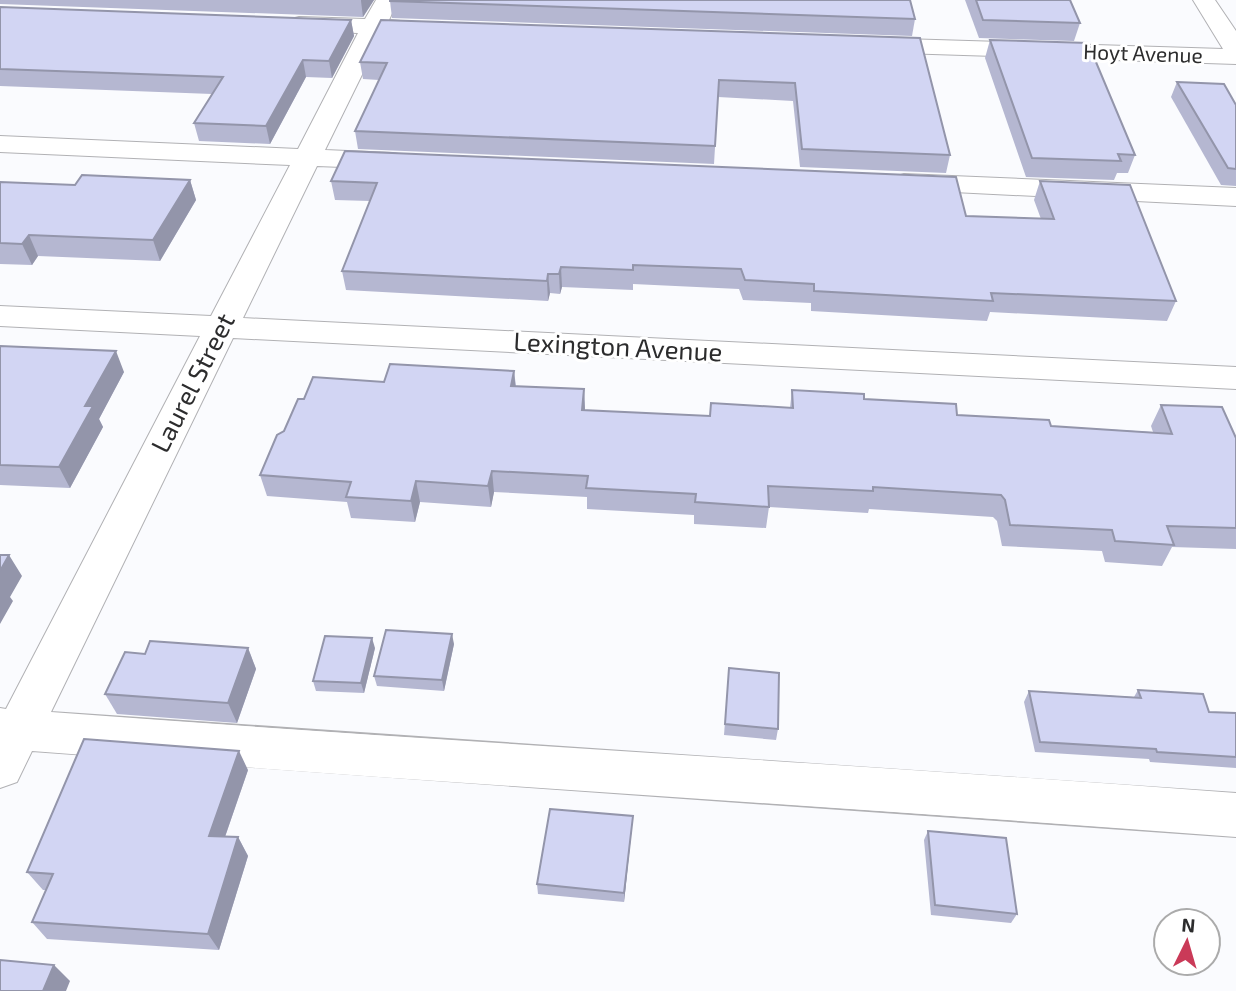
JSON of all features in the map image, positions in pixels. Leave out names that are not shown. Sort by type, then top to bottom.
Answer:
[{"type":"street","points":[[1204,0],[1236,50]]},
{"type":"street","points":[[269,23],[380,14],[450,30]]},
{"type":"street","name":"Laurel Street","points":[[6,742],[222,327],[380,14]]},
{"type":"street","name":"Hoyt Avenue","points":[[840,44],[1236,58]]},
{"type":"street","points":[[0,144],[414,162]]},
{"type":"street","points":[[874,181],[1236,197]]},
{"type":"street","name":"Lexington Avenue","points":[[0,316],[1236,378]]},
{"type":"street","points":[[6,742],[422,761],[923,791],[1054,804],[1236,815]]},
{"type":"building","points":[[910,0],[915,19],[390,1]]},
{"type":"building","points":[[976,0],[1070,0],[1080,23],[983,20]]},
{"type":"building","points":[[0,7],[351,20],[329,61],[303,60],[266,126],[194,123],[223,77],[0,69]]},
{"type":"building","points":[[381,20],[920,38],[950,155],[802,149],[795,83],[719,80],[715,146],[355,131],[387,63],[360,62]]},
{"type":"building","points":[[990,40],[1088,43],[1135,155],[1118,154],[1121,161],[1032,158]]},
{"type":"building","points":[[1177,82],[1224,84],[1236,105],[1236,169],[1228,168]]},
{"type":"building","points":[[345,151],[956,177],[966,216],[1054,219],[1040,181],[1130,185],[1176,301],[991,293],[993,301],[814,291],[814,284],[745,280],[741,269],[633,265],[633,270],[561,267],[559,274],[548,274],[547,281],[342,271],[377,183],[331,181]]},
{"type":"building","points":[[82,175],[190,180],[153,240],[29,235],[22,244],[0,243],[0,182],[75,185]]},
{"type":"building","points":[[0,346],[116,351],[85,406],[93,406],[59,467],[0,465]]},
{"type":"building","points":[[390,364],[514,371],[511,386],[584,389],[582,410],[710,416],[711,403],[793,408],[792,390],[864,394],[864,399],[956,404],[957,415],[1049,420],[1051,426],[1172,434],[1161,405],[1222,407],[1236,438],[1236,528],[1167,526],[1174,545],[1115,541],[1112,530],[1010,525],[1005,500],[1001,495],[873,487],[873,491],[768,486],[769,507],[695,502],[696,494],[586,488],[588,476],[492,471],[488,486],[416,481],[411,501],[346,497],[351,482],[260,475],[277,435],[284,431],[298,399],[304,399],[313,377],[384,382]]},
{"type":"building","points":[[0,555],[9,555],[0,571]]},
{"type":"building","points":[[386,630],[452,634],[442,680],[374,676]]},
{"type":"building","points":[[325,636],[372,638],[361,683],[313,681]]},
{"type":"building","points":[[150,641],[248,648],[228,703],[105,694],[125,652],[145,654]]},
{"type":"building","points":[[729,668],[779,673],[778,729],[725,724]]},
{"type":"building","points":[[1138,690],[1203,694],[1209,712],[1236,713],[1236,757],[1040,742],[1029,691],[1141,698]]},
{"type":"building","points":[[84,739],[239,751],[209,836],[238,837],[208,934],[32,922],[53,874],[27,872]]},
{"type":"building","points":[[550,809],[633,816],[624,893],[537,884]]},
{"type":"building","points":[[928,831],[1006,838],[1017,914],[935,905]]},
{"type":"building","points":[[0,960],[54,965],[43,991],[0,991]]}]
